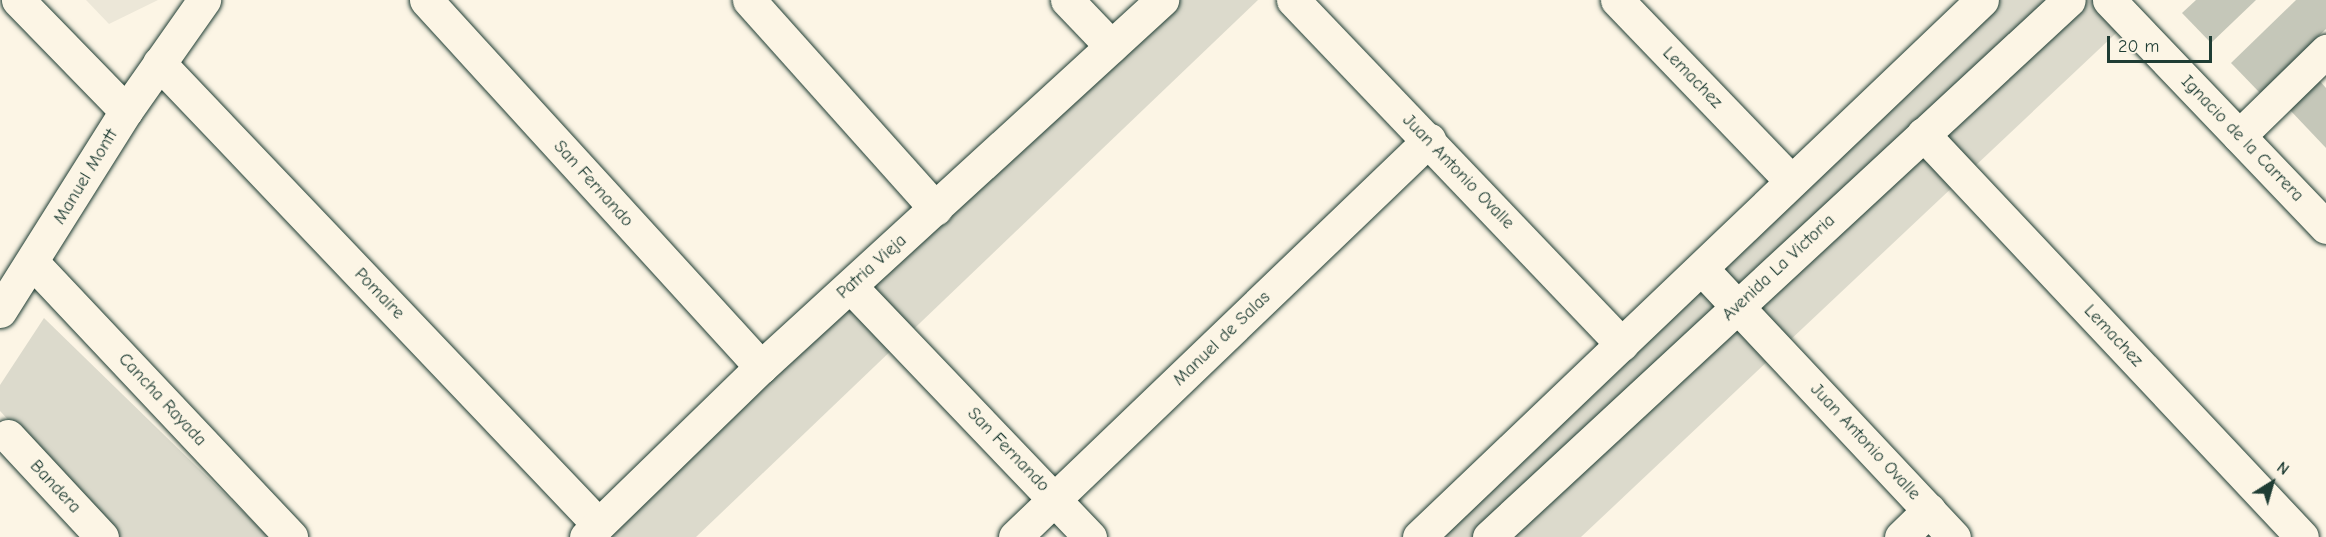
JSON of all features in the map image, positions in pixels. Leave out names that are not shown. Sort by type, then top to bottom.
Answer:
[{"type":"street","name":"Manuel Montt","points":[[0,311],[34,264],[126,111],[18,0]]},
{"type":"street","points":[[126,111],[204,0]]},
{"type":"street","name":"San Fernando","points":[[426,0],[761,367]]},
{"type":"street","points":[[749,0],[936,209]]},
{"type":"street","points":[[1067,0],[1111,46]]},
{"type":"street","name":"Patria Vieja","points":[[592,531],[761,367],[1162,0]]},
{"type":"street","name":"Juan Antonio Ovalle","points":[[1293,0],[1429,140],[1622,345]]},
{"type":"street","name":"Lemachez","points":[[1617,0],[1791,181]]},
{"type":"street","name":"Avenida La Victoria","points":[[1489,537],[2069,0]]},
{"type":"street","name":"Ignacio de la Carrera","points":[[2109,0],[2326,227]]},
{"type":"street","points":[[1419,537],[1702,269],[1970,4]]},
{"type":"street","points":[[2239,136],[2326,51]]},
{"type":"street","name":"Pomaire","points":[[159,63],[592,531]]},
{"type":"street","name":"Lemachez","points":[[1923,134],[2302,537]]},
{"type":"street","name":"Manuel de Salas","points":[[1015,537],[1429,140]]},
{"type":"street","name":"Cancha Rayada","points":[[34,264],[291,537]]},
{"type":"street","name":"Juan Antonio Ovalle","points":[[1702,269],[1954,537]]},
{"type":"street","name":"San Fernando","points":[[851,287],[1090,537]]},
{"type":"street","name":"Bandera","points":[[8,436],[102,537]]},
{"type":"street","points":[[1901,537],[1929,510]]},
{"type":"shaded area","points":[[86,0],[158,0],[109,24]]},
{"type":"shaded area","points":[[1162,0],[1258,0],[696,537],[586,537]]},
{"type":"shaded area","points":[[1982,0],[2109,0],[2129,21],[1581,537],[1419,537]]},
{"type":"shaded area","points":[[44,318],[269,537],[117,537],[0,411],[0,385]]},
{"type":"building","points":[[2196,0],[2256,0],[2211,43],[2182,13]]},
{"type":"building","points":[[2296,0],[2326,0],[2326,29],[2260,93],[2231,63]]},
{"type":"building","points":[[2319,80],[2326,88],[2326,148],[2289,109]]}]
